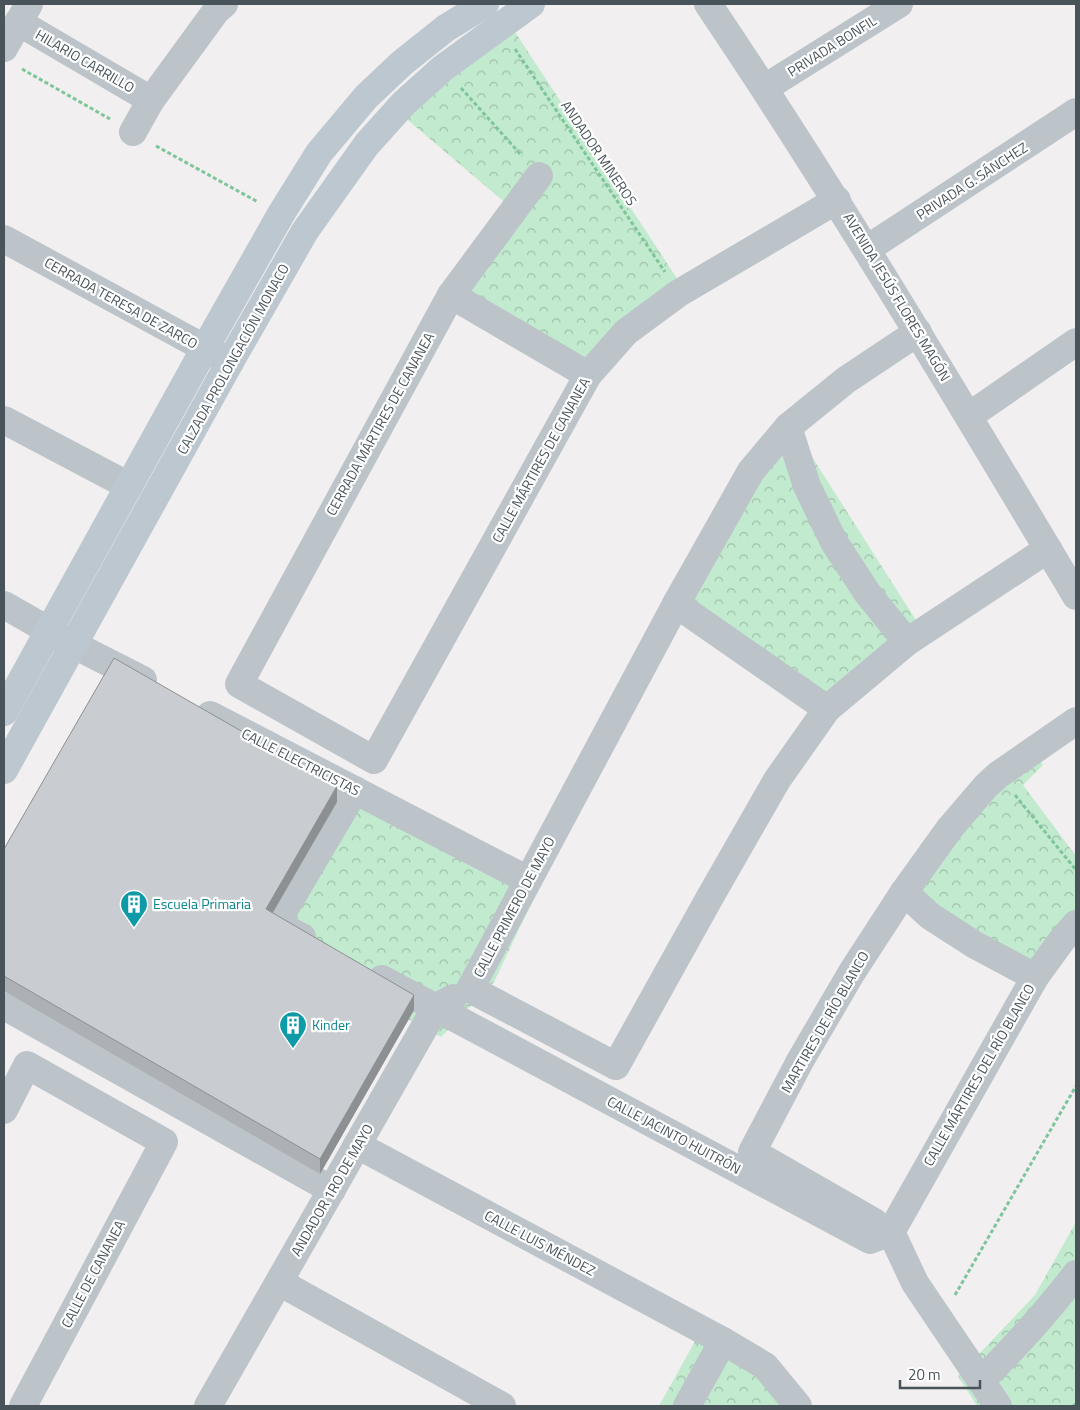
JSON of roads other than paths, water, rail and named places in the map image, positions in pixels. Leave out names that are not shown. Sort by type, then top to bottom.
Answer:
[{"type":"street","points":[[133,132],[151,100],[216,12],[224,4]]},
{"type":"street","name":"CALZADA PROLONGACIÓN MONACO","points":[[4,712],[205,348],[281,214],[319,153],[366,97],[402,63],[446,28],[531,4]]},
{"type":"street","name":"AVENIDA JESÚS FLORES MAGÓN","points":[[708,4],[837,200],[1048,549],[1073,582]]},
{"type":"street","name":"PRIVADA BONFIL","points":[[765,88],[899,4]]},
{"type":"street","points":[[4,48],[24,13]]},
{"type":"street","name":"HILARIO CARRILLO","points":[[24,13],[151,100]]},
{"type":"street","name":"CALZADA PROLONGACIÓN MONACO","points":[[4,770],[230,362],[305,232],[367,144],[404,103],[443,68],[492,15]]},
{"type":"street","name":"PRIVADA G. SÁNCHEZ","points":[[867,249],[1076,112]]},
{"type":"street","name":"CERRADA MÁRTIRES DE CANANEA","points":[[374,760],[239,684],[451,295],[539,176]]},
{"type":"street","name":"CALLE MÁRTIRES DE CANANEA","points":[[374,760],[588,375],[626,332],[679,293],[837,200]]},
{"type":"street","name":"CERRADA TERESA DE ZARCO","points":[[7,248],[230,362]]},
{"type":"street","points":[[451,295],[588,375]]},
{"type":"street","name":"CALLE PRIMERO DE MAYO","points":[[918,332],[846,380],[788,427],[751,471],[676,604],[470,989],[616,1066],[777,780],[827,709],[907,642],[1048,549]]},
{"type":"street","points":[[969,416],[1076,342]]},
{"type":"street","points":[[4,420],[129,486]]},
{"type":"street","points":[[788,427],[808,486],[834,542],[868,594],[907,642]]},
{"type":"street","points":[[676,604],[827,709]]},
{"type":"street","points":[[4,605],[74,645],[162,690]]},
{"type":"street","name":"CALLE ELECTRICISTAS","points":[[188,704],[528,880]]},
{"type":"street","points":[[1035,977],[968,940],[930,916],[904,892],[950,828],[986,786],[998,775],[1076,721]]},
{"type":"street","points":[[327,950],[276,924],[356,790]]},
{"type":"street","name":"MARTIRES DE RÍO BLANCO","points":[[891,1232],[752,1152],[800,1061],[852,972],[904,892]]},
{"type":"street","name":"CALLE MÁRTIRES DEL RÍO BLANCO","points":[[891,1232],[1035,977],[1076,924]]},
{"type":"street","name":"CALLE JACINTO HUITRÓN","points":[[361,967],[870,1240],[891,1232]]},
{"type":"street","points":[[436,1007],[470,989]]},
{"type":"street","points":[[4,1006],[332,1190]]},
{"type":"street","name":"ANDADOR 1RO DE MAYO","points":[[208,1406],[436,1007]]},
{"type":"street","name":"CALLE DE CANANEA","points":[[4,1110],[27,1065],[164,1142],[23,1406]]},
{"type":"street","name":"CALLE LUIS MÉNDEZ","points":[[357,1145],[723,1341],[764,1366],[798,1406]]},
{"type":"street","points":[[891,1232],[914,1283],[998,1406]]},
{"type":"street","points":[[981,1381],[1049,1310],[1076,1274]]},
{"type":"street","points":[[279,1282],[502,1406]]},
{"type":"street","points":[[687,1406],[723,1341]]},
{"type":"place","name":"Escuela Primaria","points":[[134,928]]},
{"type":"place","name":"Kinder","points":[[293,1049]]}]
